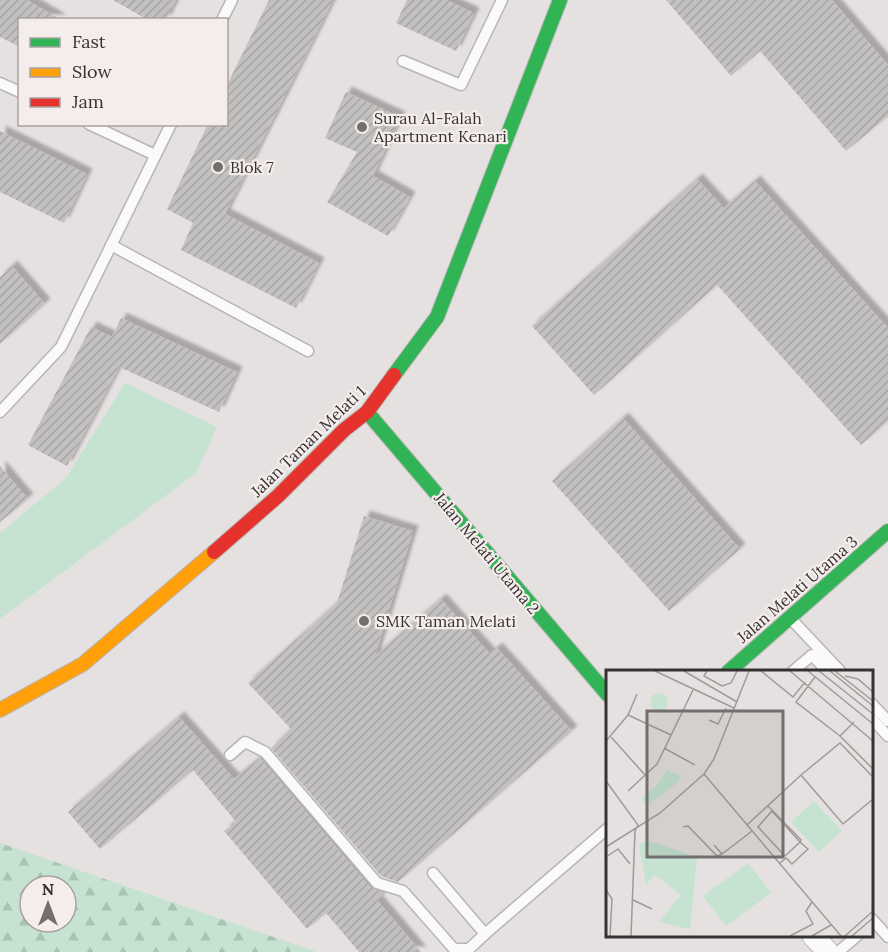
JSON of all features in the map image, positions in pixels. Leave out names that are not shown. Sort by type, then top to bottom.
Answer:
[{"type":"street","name":"Jalan Taman Melati 1","points":[[0,710],[82,664],[278,496],[344,430],[367,412],[437,317],[558,1]]},
{"type":"street","name":"Jalan Melati Utama 2","points":[[367,412],[606,693]]},
{"type":"street","name":"Jalan Melati Utama 3","points":[[731,670],[888,531]]},
{"type":"street","points":[[814,937],[828,952]]},
{"type":"lane","points":[[223,18],[232,0]]},
{"type":"lane","points":[[403,61],[461,85],[502,0]]},
{"type":"lane","points":[[0,83],[18,91]]},
{"type":"lane","points":[[93,126],[155,155]]},
{"type":"lane","points":[[0,412],[61,347],[170,126]]},
{"type":"lane","points":[[111,245],[308,351]]},
{"type":"lane","points":[[789,618],[839,670]]},
{"type":"lane","points":[[794,670],[812,655],[826,670]]},
{"type":"lane","points":[[873,705],[888,721]]},
{"type":"lane","points":[[873,720],[888,736]]},
{"type":"lane","points":[[230,755],[245,742],[265,752],[378,883],[403,891],[454,949],[469,949],[606,830]]},
{"type":"lane","points":[[433,873],[485,934]]},
{"type":"lane","points":[[873,922],[888,937]]},
{"type":"lane","points":[[838,952],[856,937]]},
{"type":"green space","points":[[125,383],[217,427],[196,473],[0,619],[0,533],[66,478]]},
{"type":"green space","points":[[0,843],[317,952],[0,952]]},
{"type":"building","points":[[0,0],[27,0],[58,18],[18,18],[18,46],[0,37]]},
{"type":"building","points":[[113,0],[176,0],[167,18],[144,18]]},
{"type":"building","name":"Blok 7","points":[[269,0],[333,0],[225,214],[319,263],[296,308],[181,250],[193,223],[167,209],[207,126],[228,126],[228,83]]},
{"type":"building","points":[[407,0],[446,0],[474,13],[456,51],[396,23]]},
{"type":"building","points":[[666,0],[832,0],[888,65],[888,116],[846,151],[760,51],[731,76]]},
{"type":"building","points":[[346,92],[400,117],[373,176],[410,197],[388,236],[327,202],[357,152],[325,138]]},
{"type":"building","points":[[0,131],[87,174],[64,223],[0,192]]},
{"type":"building","points":[[697,179],[724,208],[755,181],[888,328],[888,421],[861,445],[717,285],[594,395],[532,326]]},
{"type":"building","points":[[12,266],[45,304],[0,344],[0,277]]},
{"type":"building","points":[[121,318],[237,372],[219,412],[119,367],[67,466],[28,445],[91,327],[112,337]]},
{"type":"building","points":[[623,418],[740,549],[669,611],[552,481]]},
{"type":"building","points":[[0,466],[28,499],[0,522]]},
{"type":"building","points":[[364,516],[413,531],[375,656],[441,599],[490,654],[497,648],[572,731],[398,882],[381,876],[271,748],[291,729],[248,683],[337,603]]},
{"type":"building","points":[[179,717],[234,779],[260,758],[371,888],[385,893],[377,900],[421,952],[359,952],[326,913],[307,929],[224,831],[236,822],[193,770],[100,849],[68,812]]},
{"type":"traffic: fast","points":[[394,375],[437,317],[560,0]]},
{"type":"traffic: fast","points":[[367,412],[606,693]]},
{"type":"traffic: fast","points":[[730,670],[888,531]]},
{"type":"traffic: slow","points":[[0,710],[83,664],[214,552]]},
{"type":"traffic: jam","points":[[214,552],[278,496],[344,430],[367,412],[394,375]]},
{"type":"place","name":"Surau Al-Falah Apartment Kenari","points":[[362,127]]},
{"type":"place","name":"Blok 7","points":[[218,167]]},
{"type":"place","name":"SMK Taman Melati","points":[[364,621]]}]
